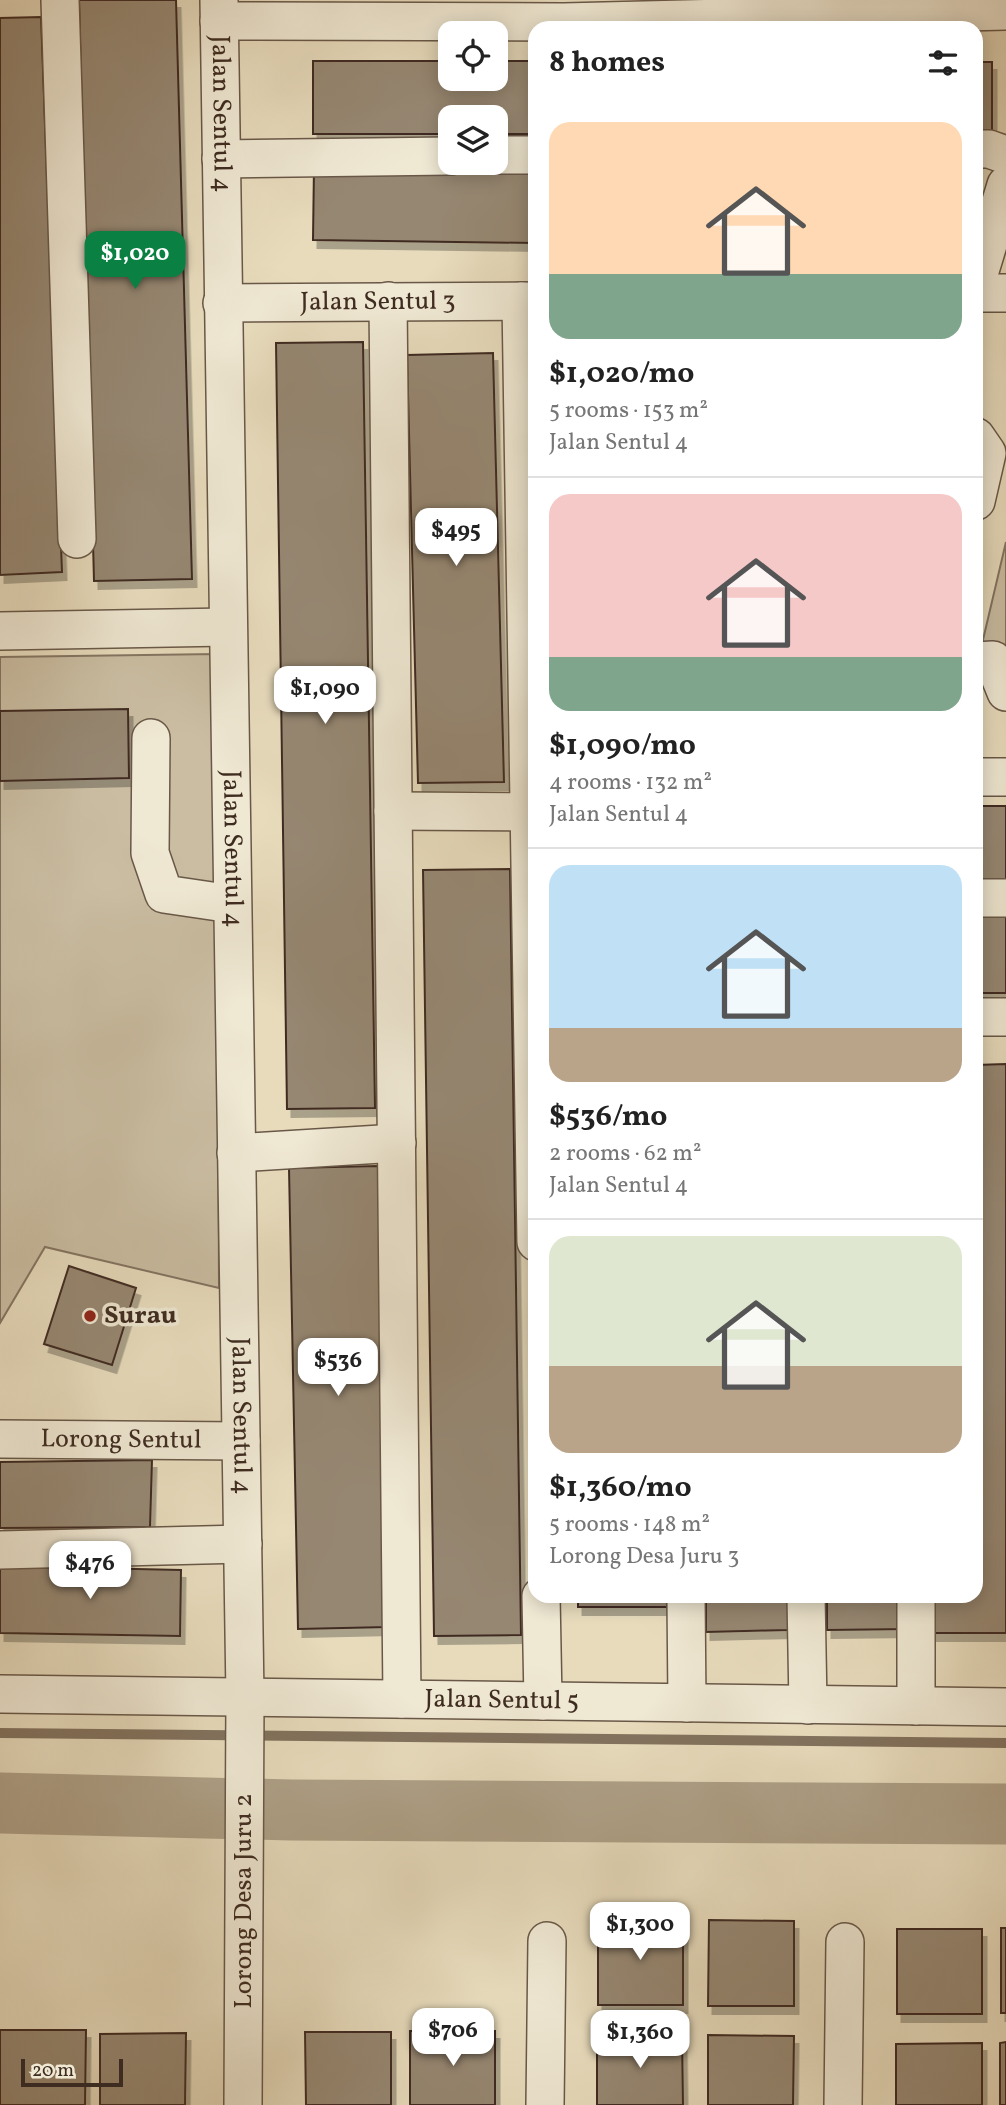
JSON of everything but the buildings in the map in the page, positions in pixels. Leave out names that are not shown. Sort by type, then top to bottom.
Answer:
[{"type":"street","points":[[60,0],[77,539]]},
{"type":"street","points":[[219,10],[1006,11]]},
{"type":"street","name":"Jalan Sentul 4","points":[[219,10],[245,1708]]},
{"type":"street","points":[[983,149],[1006,155]]},
{"type":"street","points":[[508,155],[528,155]]},
{"type":"street","points":[[221,159],[438,156]]},
{"type":"street","points":[[983,261],[1006,185]]},
{"type":"street","points":[[983,293],[1006,293]]},
{"type":"street","points":[[388,301],[402,1699]]},
{"type":"street","name":"Jalan Sentul 3","points":[[222,303],[528,301]]},
{"type":"street","points":[[983,447],[987,453],[983,470]]},
{"type":"street","points":[[0,631],[227,627]]},
{"type":"street","points":[[983,661],[993,660],[1006,692]]},
{"type":"street","points":[[151,738],[150,853],[164,894],[232,904]]},
{"type":"street","points":[[983,777],[1006,777]]},
{"type":"street","points":[[393,811],[528,812]]},
{"type":"street","points":[[983,898],[1006,898]]},
{"type":"street","points":[[983,1017],[1006,1017]]},
{"type":"street","points":[[236,1153],[397,1143]]},
{"type":"street","name":"Lorong Sentul","points":[[0,1439],[241,1441]]},
{"type":"street","points":[[0,1550],[243,1544]]},
{"type":"street","points":[[541,1603],[543,1701]]},
{"type":"street","points":[[686,1603],[687,1703]]},
{"type":"street","points":[[806,1603],[808,1705]]},
{"type":"street","points":[[916,1603],[916,1706]]},
{"type":"street","name":"Jalan Sentul 5","points":[[0,1694],[245,1708],[402,1699],[1006,1707]]},
{"type":"street","name":"Lorong Desa Juru 2","points":[[243,2105],[245,1708]]},
{"type":"street","points":[[545,2105],[548,1941]]},
{"type":"street","points":[[843,2105],[845,1942]]},
{"type":"shaded area","points":[[1006,542],[1006,652],[983,644]]},
{"type":"shaded area","points":[[216,654],[219,1288],[45,1247],[0,1323],[0,657]]},
{"type":"waterway","points":[[0,1733],[1006,1743]]},
{"type":"waterway","points":[[0,1803],[291,1810],[1006,1814]]},
{"type":"place","name":"Surau","points":[[90,1316]]}]
